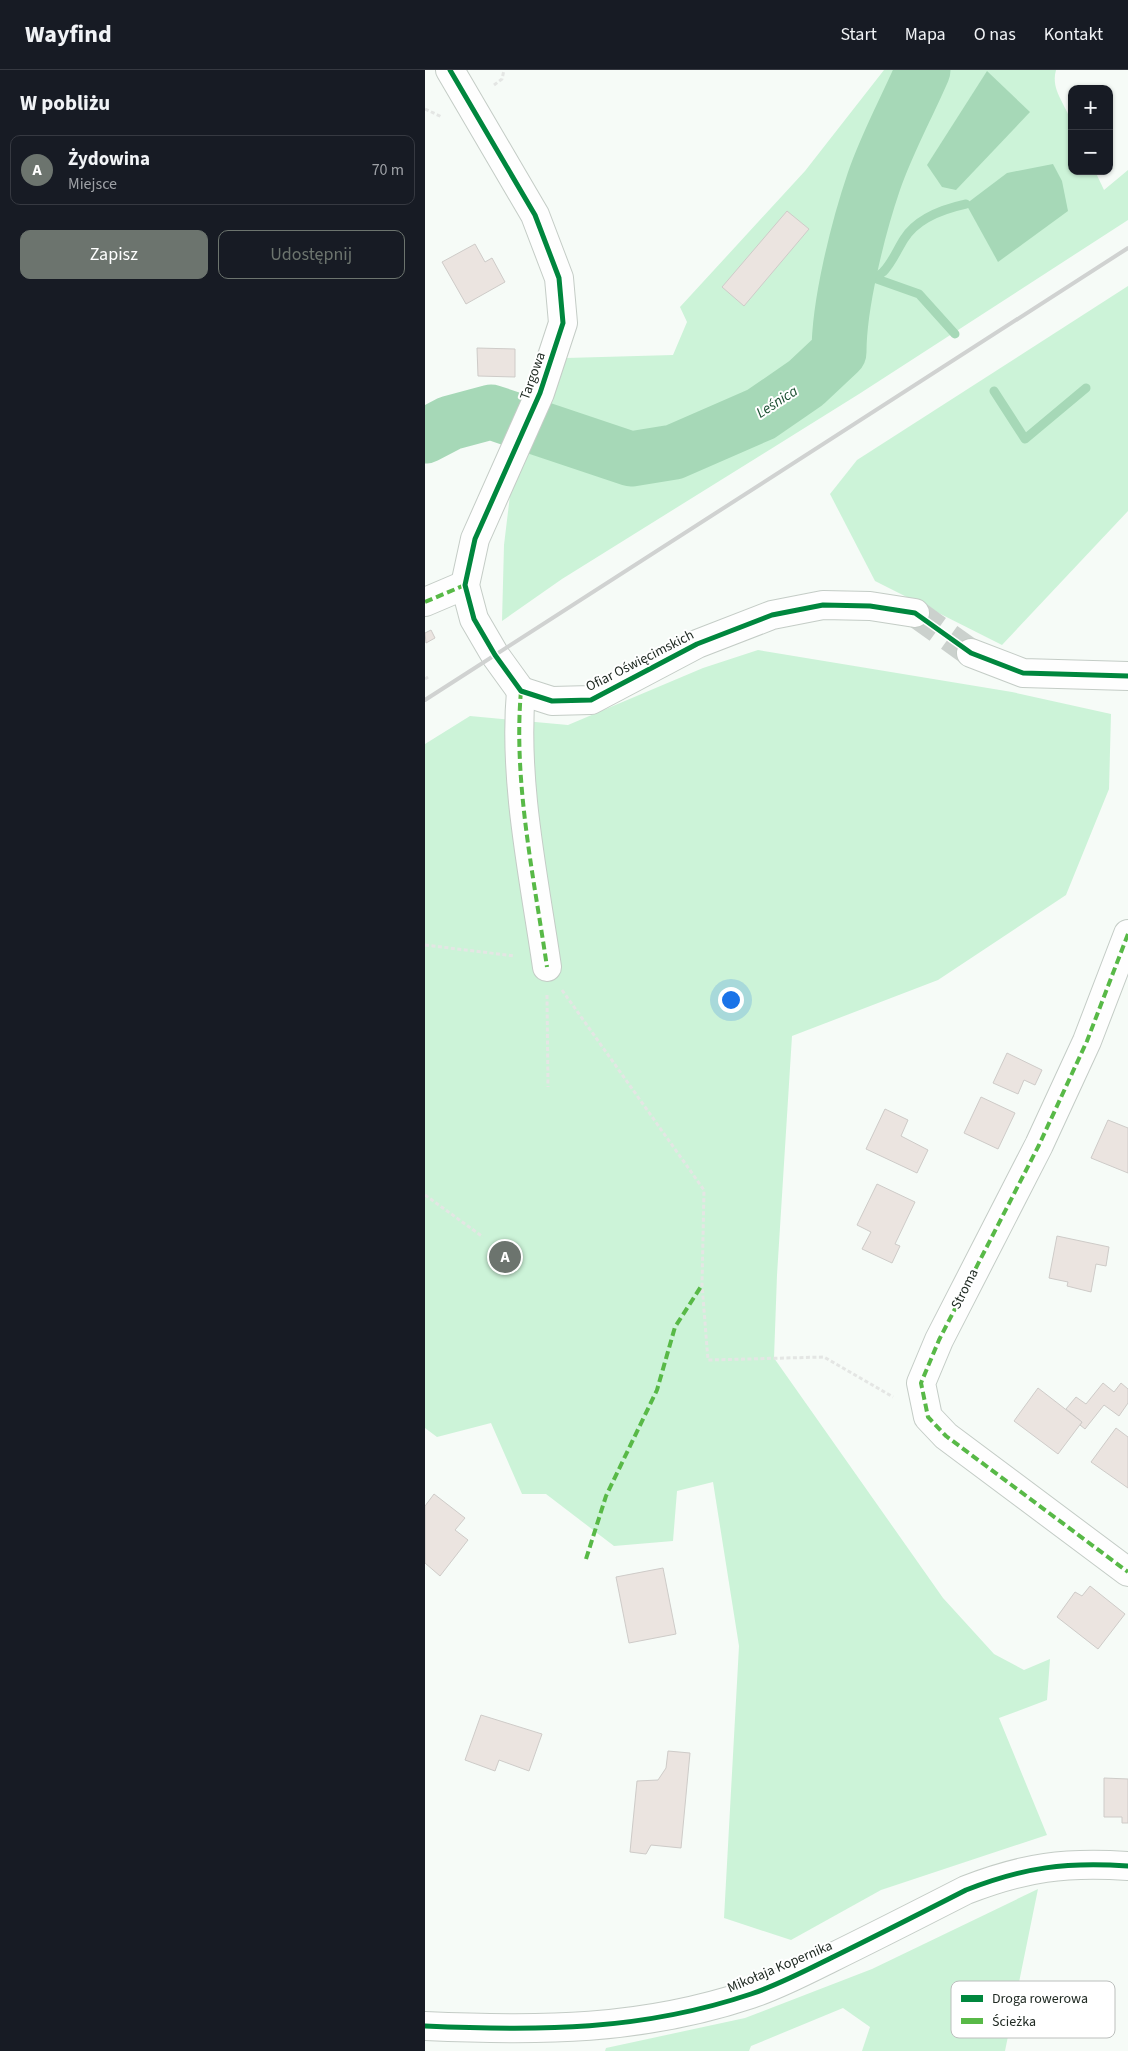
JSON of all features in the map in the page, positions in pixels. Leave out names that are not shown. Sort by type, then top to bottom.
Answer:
[{"type":"street","name":"Targowa","points":[[450,70],[535,216],[559,278],[563,324],[540,392],[475,539],[465,585],[474,619],[495,655],[521,691]]},
{"type":"street","points":[[425,602],[465,585]]},
{"type":"street","name":"Ofiar Oświęcimskich","points":[[521,691],[552,701],[591,700],[697,644],[772,615],[823,605],[870,606],[915,613]]},
{"type":"street","points":[[971,653],[1023,674],[1128,676]]},
{"type":"street","points":[[521,691],[517,729],[528,840],[547,967]]},
{"type":"street","name":"Stroma","points":[[928,1417],[921,1383],[939,1340],[1039,1145],[1087,1041],[1128,934]]},
{"type":"street","points":[[928,1417],[946,1436],[1128,1572]]},
{"type":"street","name":"Mikołaja Kopernika","points":[[425,2026],[531,2030],[622,2024],[674,2015],[753,1993],[854,1947],[966,1890],[1033,1868],[1072,1864],[1128,1866]]},
{"type":"path","points":[[425,945],[510,955],[547,967],[704,1190],[702,1284],[708,1360],[824,1358],[928,1417]]},
{"type":"path","points":[[547,967],[549,1087]]},
{"type":"path","points":[[425,1195],[483,1237]]},
{"type":"shaded area","points":[[884,70],[1056,70],[1055,85],[1068,114],[1068,175],[1097,175],[1104,190],[1128,170],[1128,220],[859,394],[562,579],[502,621],[504,545],[511,487],[534,444],[566,358],[673,355],[687,322],[680,307],[805,171]]},
{"type":"shaded area","points":[[987,71],[1030,112],[956,190],[942,187],[927,165]]},
{"type":"shaded area","points":[[1053,164],[1062,181],[1068,211],[998,262],[966,204],[1007,173]]},
{"type":"shaded area","points":[[1128,286],[1128,511],[1002,645],[875,581],[830,494],[857,460]]},
{"type":"shaded area","points":[[758,650],[1012,692],[1111,714],[1109,789],[1066,895],[938,980],[792,1036],[777,1275],[774,1358],[943,1598],[994,1654],[1024,1670],[1050,1659],[1047,1700],[999,1718],[1047,1835],[881,1890],[791,1940],[724,1918],[739,1646],[713,1482],[677,1491],[673,1541],[614,1546],[546,1494],[522,1494],[491,1423],[437,1437],[425,1428],[425,744],[470,716],[568,725],[703,668]]},
{"type":"shaded area","points":[[1038,1889],[1019,1981],[951,1981],[951,2038],[1008,2038],[1005,2051],[862,2051],[870,2027],[843,2008],[751,2046],[749,2051],[605,2051],[606,2048],[745,2018],[872,1969]]},
{"type":"building","points":[[787,211],[809,229],[744,306],[722,287]]},
{"type":"building","points":[[475,244],[485,262],[492,258],[505,282],[466,304],[442,262]]},
{"type":"building","points":[[477,348],[515,349],[515,377],[478,376]]},
{"type":"building","points":[[431,630],[435,638],[426,643],[425,633]]},
{"type":"building","points":[[1007,1053],[1042,1070],[1035,1085],[1024,1080],[1018,1094],[993,1083]]},
{"type":"building","points":[[981,1097],[1015,1113],[998,1149],[964,1133]]},
{"type":"building","points":[[885,1109],[908,1120],[901,1136],[928,1150],[917,1173],[866,1149]]},
{"type":"building","points":[[1108,1120],[1128,1128],[1128,1173],[1091,1158]]},
{"type":"building","points":[[877,1184],[915,1202],[895,1244],[900,1246],[892,1263],[862,1249],[871,1232],[857,1225]]},
{"type":"building","points":[[1057,1236],[1109,1247],[1106,1266],[1096,1264],[1091,1292],[1067,1286],[1068,1282],[1049,1278]]},
{"type":"building","points":[[1103,1383],[1114,1392],[1121,1383],[1128,1389],[1128,1403],[1119,1416],[1104,1405],[1085,1429],[1080,1425],[1082,1422],[1066,1409],[1076,1397],[1086,1404]]},
{"type":"building","points":[[1038,1388],[1082,1422],[1058,1454],[1014,1421]]},
{"type":"building","points":[[1116,1428],[1128,1437],[1128,1488],[1091,1462]]},
{"type":"building","points":[[434,1494],[465,1518],[455,1530],[468,1540],[440,1576],[425,1563],[425,1506]]},
{"type":"building","points":[[663,1568],[676,1634],[629,1643],[616,1577]]},
{"type":"building","points":[[1090,1586],[1125,1614],[1098,1649],[1057,1617],[1075,1592],[1082,1596]]},
{"type":"building","points":[[481,1715],[542,1734],[529,1771],[499,1760],[495,1771],[465,1760]]},
{"type":"building","points":[[668,1751],[690,1753],[681,1848],[651,1845],[646,1854],[630,1852],[637,1781],[658,1780],[666,1768]]},
{"type":"building","points":[[1104,1778],[1128,1779],[1128,1823],[1122,1823],[1122,1817],[1104,1817]]},
{"type":"waterway","name":"Leśnica","points":[[425,436],[450,423],[491,412],[631,459],[674,452],[761,414],[806,383],[839,352],[846,289],[868,200],[885,153],[923,70]]},
{"type":"waterway","points":[[848,287],[871,280],[883,272],[909,232],[923,220],[948,209],[966,204]]},
{"type":"waterway","points":[[874,278],[919,294],[955,334]]},
{"type":"waterway","points":[[994,391],[1025,439],[1086,388]]},
{"type":"tunnel","points":[[915,613],[971,653]]},
{"type":"railway","points":[[425,700],[1128,248]]},
{"type":"marked path","points":[[425,602],[465,585]]},
{"type":"marked path","points":[[521,691],[519,725],[522,794],[547,967]]},
{"type":"marked path","points":[[1128,934],[1087,1041],[1039,1145],[939,1340],[921,1383],[928,1417],[946,1436],[1128,1572]]},
{"type":"marked path","points":[[586,1559],[606,1496],[657,1390],[675,1327],[702,1285]]},
{"type":"cycle path","points":[[450,70],[535,215],[559,278],[563,323],[540,393],[475,539],[465,585],[474,619],[495,655],[521,691],[552,701],[591,700],[697,644],[772,615],[823,605],[870,606],[915,613],[971,653],[1023,673],[1128,676]]},
{"type":"cycle path","points":[[425,2026],[467,2028],[590,2026],[630,2022],[710,2006],[751,1994],[781,1982],[966,1890],[987,1882],[1045,1868],[1084,1865],[1128,1866]]},
{"type":"place","name":"Żydowina","points":[[505,1257]]}]
